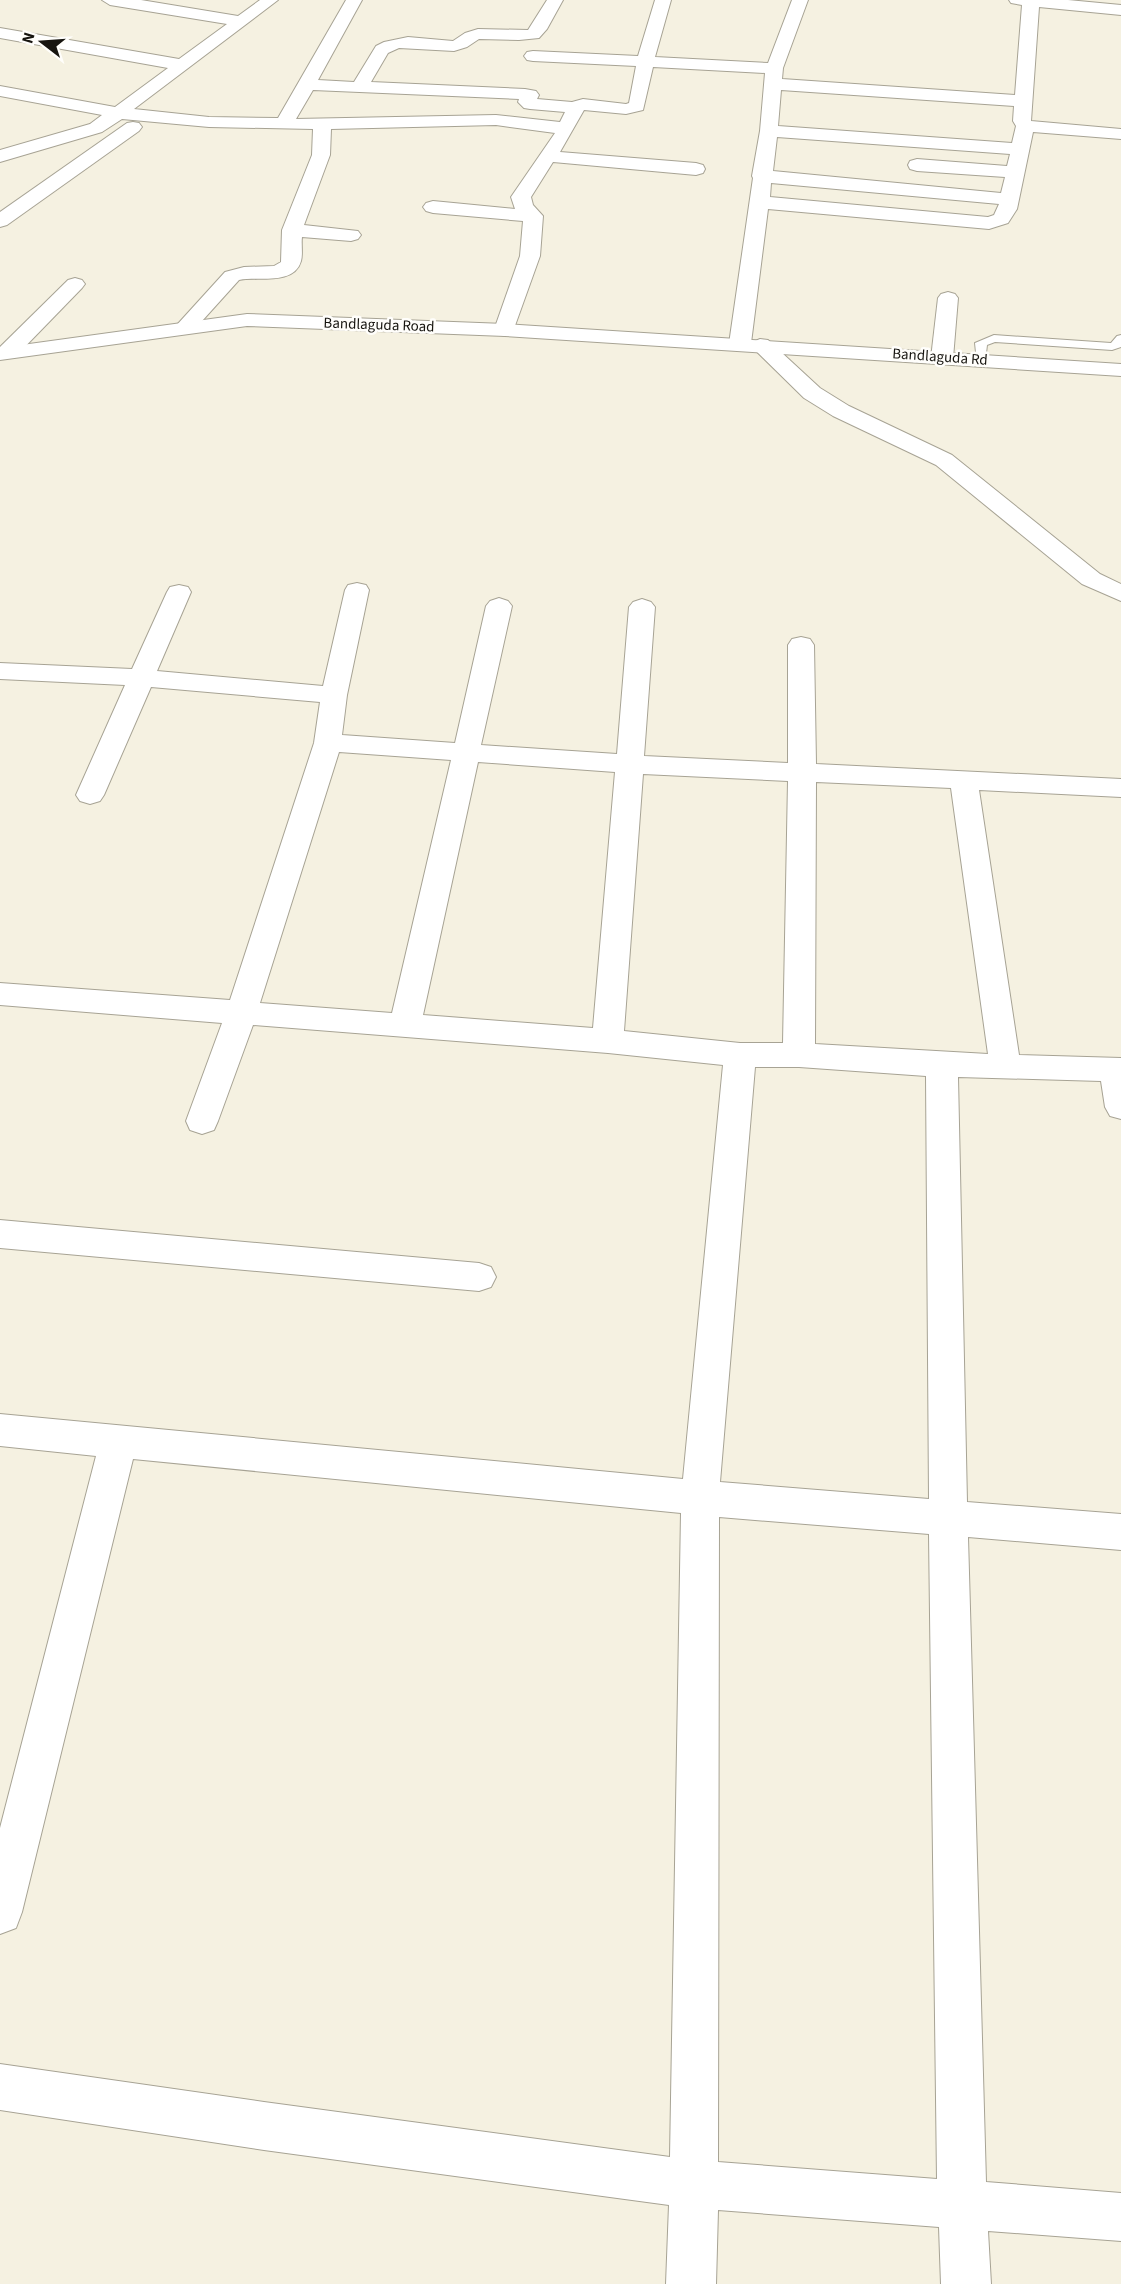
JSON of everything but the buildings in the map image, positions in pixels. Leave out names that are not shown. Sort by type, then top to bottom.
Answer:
[{"type":"street","points":[[110,0],[241,21]]},
{"type":"street","points":[[2,154],[96,129],[270,0]]},
{"type":"street","points":[[284,124],[354,0]]},
{"type":"street","points":[[359,87],[382,50],[387,46],[400,43],[454,46],[463,44],[469,37],[476,34],[533,34],[539,29],[555,0]]},
{"type":"street","points":[[307,85],[525,94],[530,95],[527,102],[530,104],[576,108],[583,104],[634,108],[637,106],[645,62],[663,0]]},
{"type":"street","points":[[800,0],[773,76],[769,131],[758,202],[750,345],[812,393],[841,411],[944,460],[1091,579],[1121,594]]},
{"type":"street","points":[[758,202],[989,223],[1001,219],[1006,209],[1024,124],[1026,0],[1121,10]]},
{"type":"street","points":[[0,33],[183,65]]},
{"type":"street","points":[[533,56],[645,62],[1025,101]]},
{"type":"street","points":[[0,91],[148,117],[284,124],[496,120],[566,129]]},
{"type":"street","points":[[770,104],[793,106]]},
{"type":"street","points":[[505,330],[530,256],[533,216],[524,207],[521,197],[566,129],[576,108]]},
{"type":"street","points":[[0,221],[148,117]]},
{"type":"street","points":[[999,120],[1121,134]]},
{"type":"street","points":[[186,327],[232,276],[244,273],[278,272],[291,262],[292,230],[321,155],[322,124]]},
{"type":"street","points":[[769,131],[1019,149]]},
{"type":"street","points":[[765,153],[789,155]]},
{"type":"street","points":[[546,156],[696,169]]},
{"type":"street","points":[[895,163],[1014,172]]},
{"type":"street","points":[[761,176],[1008,199]]},
{"type":"street","points":[[434,207],[533,216]]},
{"type":"street","points":[[292,230],[351,235]]},
{"type":"street","points":[[3,353],[75,284]]},
{"type":"street","points":[[942,358],[948,298]]},
{"type":"street","name":"Bandlaguda Road","points":[[3,353],[247,320],[505,330],[750,345]]},
{"type":"street","name":"Bandlaguda Rd","points":[[750,345],[981,360],[1095,357],[1121,370]]},
{"type":"street","points":[[202,1121],[242,1012],[328,743],[334,695],[357,590]]},
{"type":"street","points":[[90,795],[179,592]]},
{"type":"street","points":[[405,1025],[499,606]]},
{"type":"street","points":[[608,1041],[642,607]]},
{"type":"street","points":[[799,1055],[801,645]]},
{"type":"street","points":[[0,671],[142,678],[334,695]]},
{"type":"street","points":[[328,743],[629,764],[1121,788]]},
{"type":"street","points":[[963,780],[1005,1065]]},
{"type":"street","points":[[0,994],[608,1041],[740,1055],[799,1055],[942,1065],[1118,1070],[1121,1107]]},
{"type":"street","points":[[691,2284],[694,2184],[700,1498],[740,1055]]},
{"type":"street","points":[[942,1065],[948,1518],[962,2204],[966,2284]]},
{"type":"street","points":[[0,1234],[479,1277]]},
{"type":"street","points":[[0,1430],[700,1498],[1121,1532]]},
{"type":"street","points":[[0,1912],[100,1522],[118,1442]]},
{"type":"street","points":[[0,2087],[276,2128],[694,2184],[1121,2217]]},
{"type":"lane","points":[[1095,357],[1119,344],[1121,338]]}]
